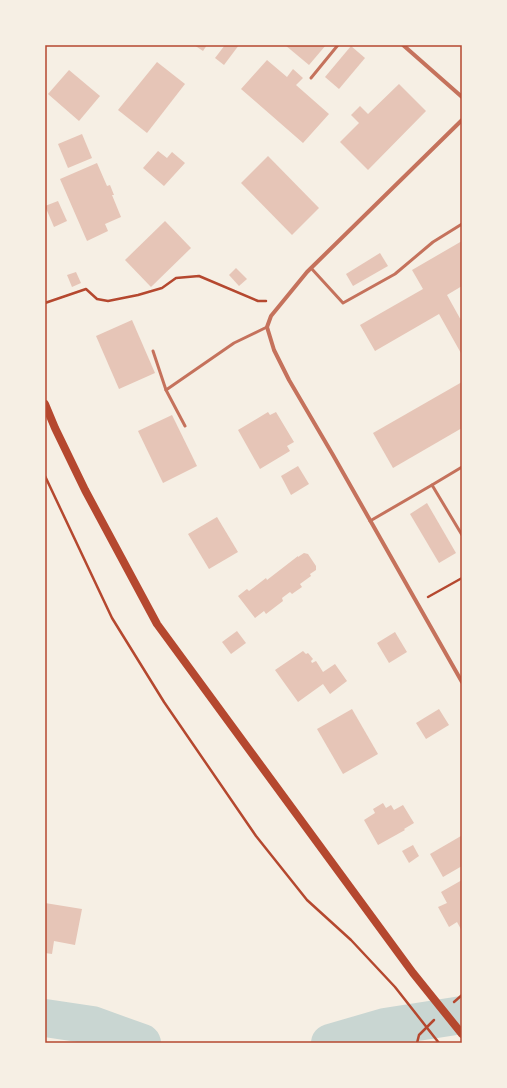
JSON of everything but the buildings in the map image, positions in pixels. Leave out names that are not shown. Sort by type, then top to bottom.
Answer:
[{"type":"main road","points":[[45,404],[85,490],[157,624],[413,973],[462,1034]]},
{"type":"street","points":[[403,45],[462,97]]},
{"type":"street","points":[[462,120],[311,268],[271,316],[267,327],[274,350],[289,380],[462,682]]},
{"type":"lane","points":[[311,78],[338,45]]},
{"type":"lane","points":[[311,268],[343,303],[395,274],[433,242],[462,224]]},
{"type":"lane","points":[[166,390],[234,342],[267,327]]},
{"type":"lane","points":[[153,351],[166,390],[185,426]]},
{"type":"lane","points":[[370,521],[462,467]]},
{"type":"lane","points":[[432,485],[462,536]]},
{"type":"path","points":[[45,303],[86,289],[97,300],[108,301],[162,288],[176,278],[199,276],[258,300],[281,303]]},
{"type":"path","points":[[45,476],[112,618],[164,702],[220,785],[256,836],[307,900],[351,940],[395,987],[439,1043]]},
{"type":"path","points":[[417,603],[462,578]]},
{"type":"path","points":[[417,1043],[419,1035]]},
{"type":"waterway","points":[[330,1043],[385,1027],[462,1015]]},
{"type":"waterway","points":[[45,1018],[92,1025],[142,1043]]}]
